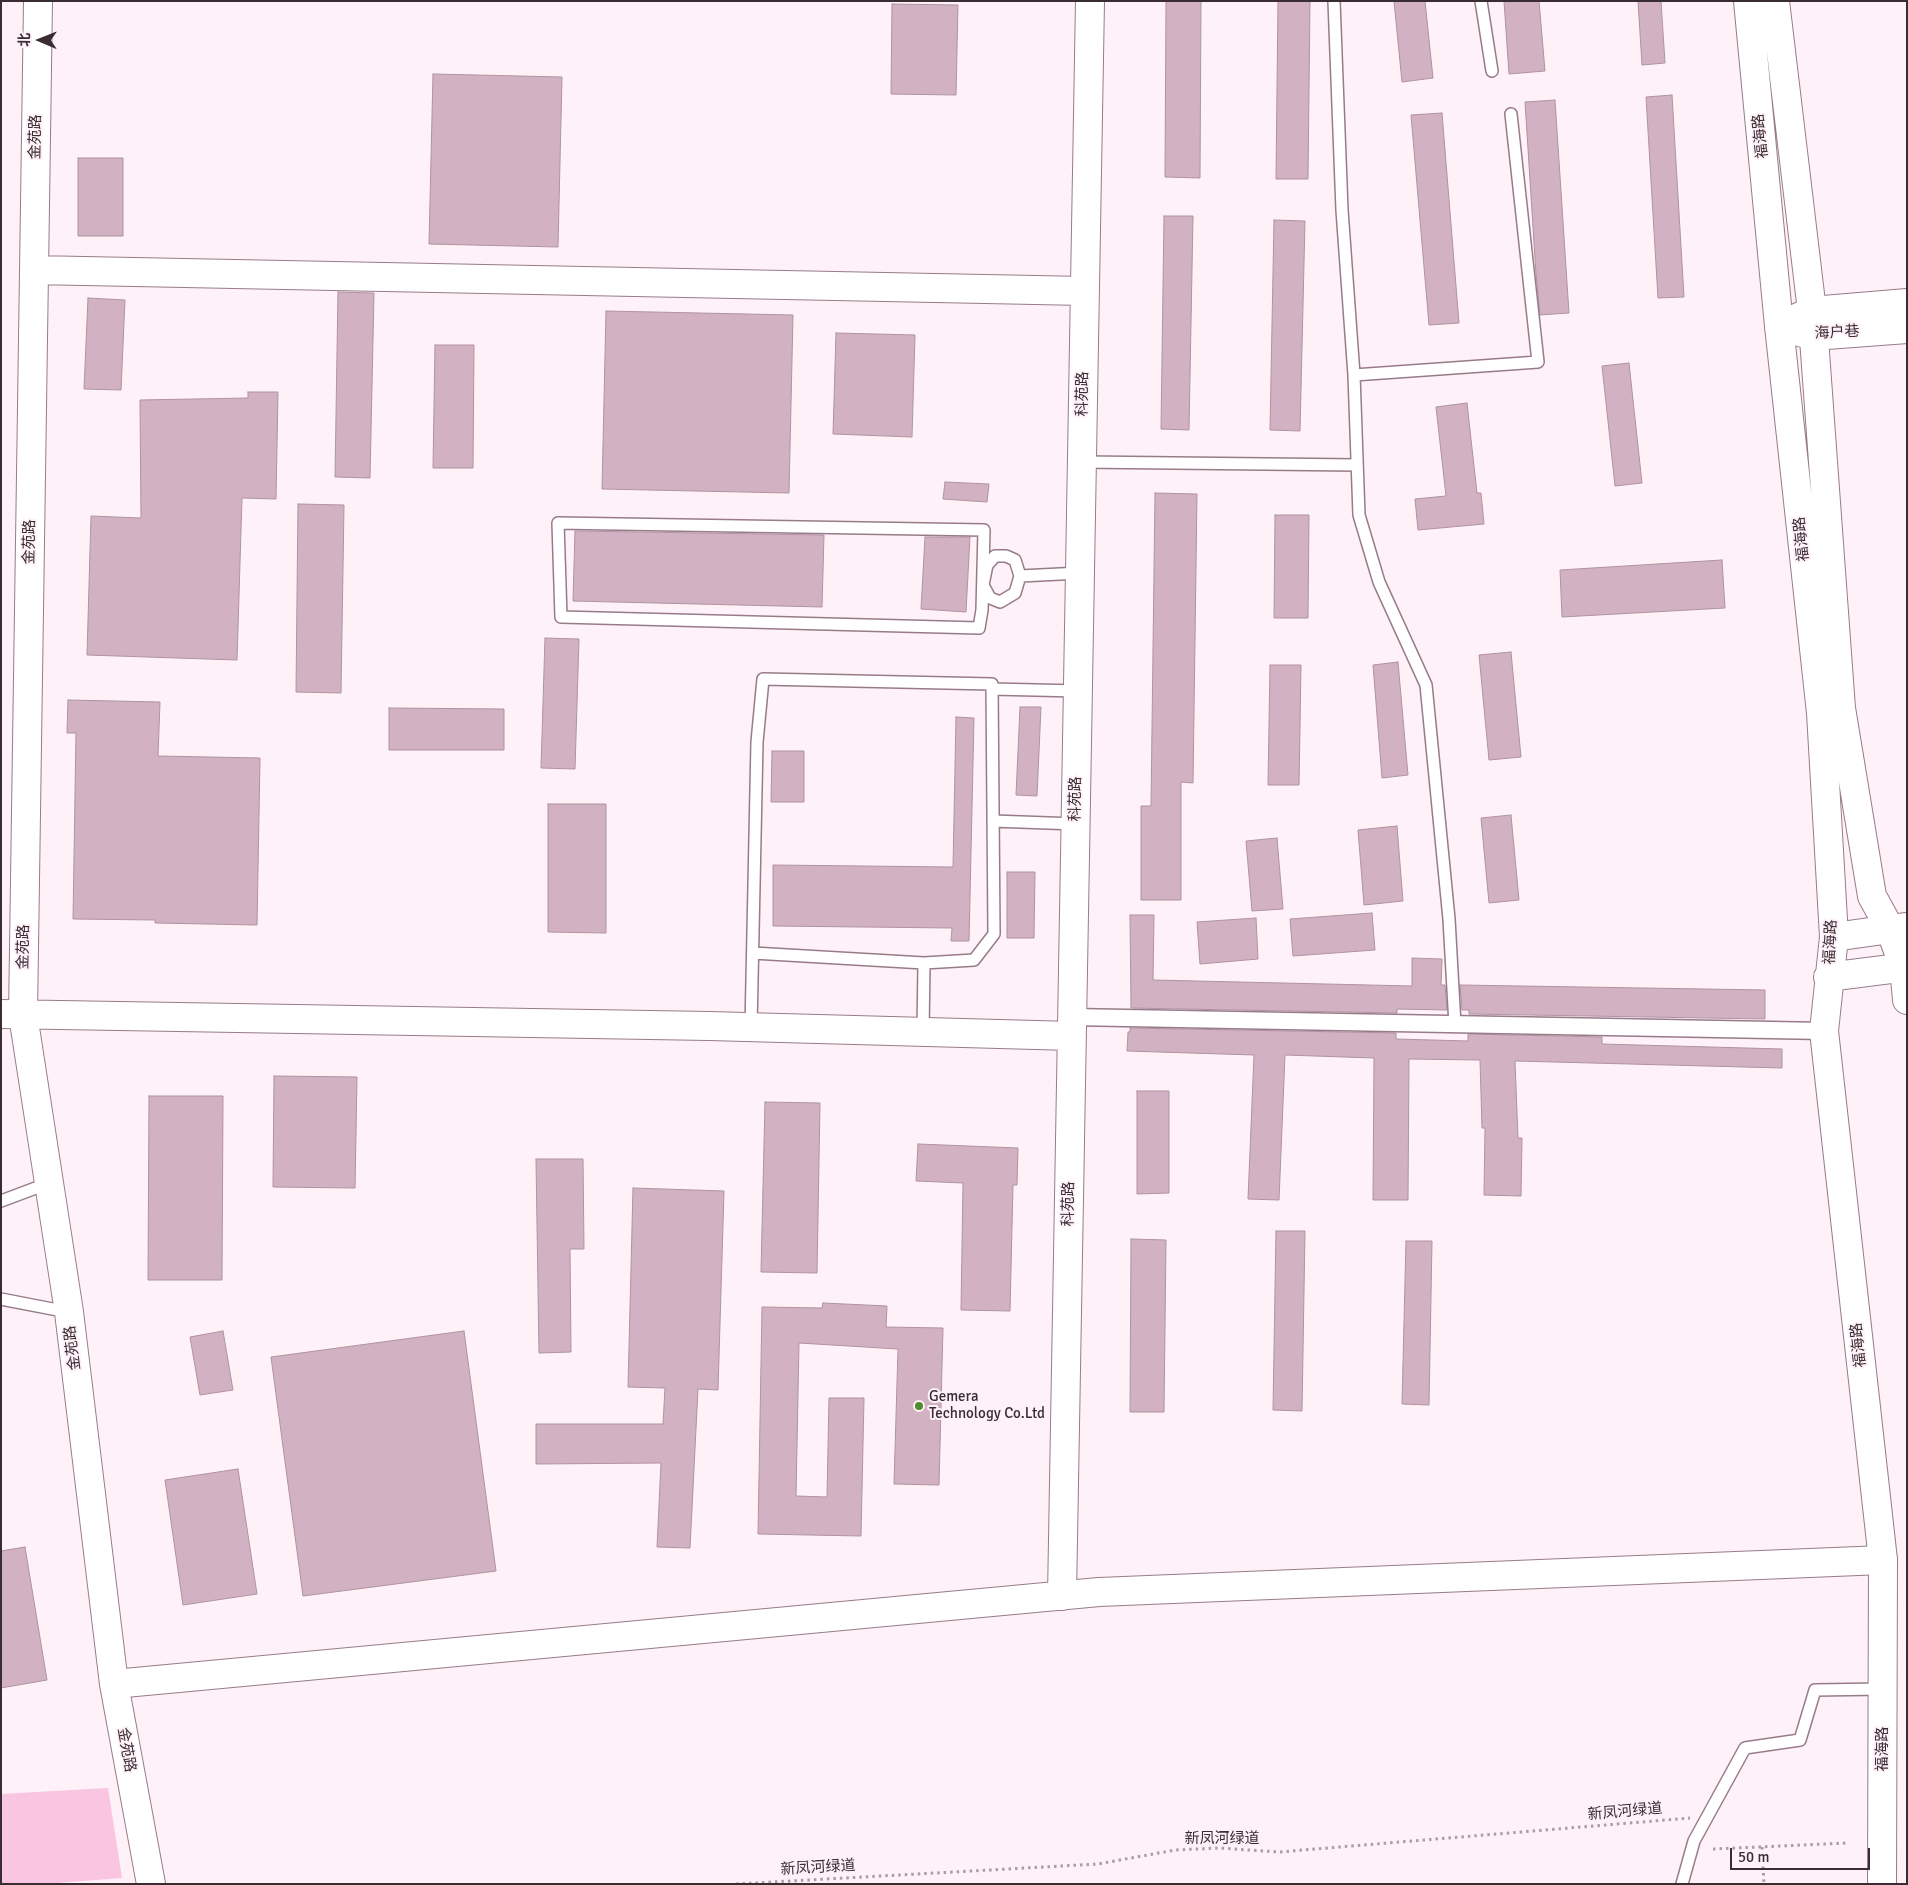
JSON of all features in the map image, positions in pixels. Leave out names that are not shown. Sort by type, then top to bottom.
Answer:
[{"type":"street","name":"金苑路","points":[[38,1],[34,270],[12,1014],[49,1183],[69,1312],[114,1684],[151,1884]]},
{"type":"street","name":"科苑路","points":[[1062,1596],[1090,1]]},
{"type":"street","name":"福海路","points":[[1748,1],[1779,326],[1821,712],[1834,937],[1828,977],[1824,1031],[1883,1560],[1882,1884]]},
{"type":"street","name":"福海路","points":[[1776,1],[1813,324],[1841,708],[1872,896],[1898,928],[1905,967],[1907,1000]]},
{"type":"street","points":[[34,270],[1085,291]]},
{"type":"street","name":"海户巷","points":[[1813,324],[1907,303]]},
{"type":"street","name":"海户巷","points":[[1779,326],[1813,324],[1907,329]]},
{"type":"street","points":[[1834,937],[1898,928]]},
{"type":"street","points":[[1828,977],[1905,967]]},
{"type":"street","points":[[12,1014],[752,1027],[923,1032],[1072,1027],[1455,1025],[1824,1031]]},
{"type":"street","points":[[114,1684],[1119,1592],[1883,1560]]},
{"type":"lane","points":[[1334,1],[1342,210],[1354,375],[1359,515],[1377,574],[1426,685],[1448,919],[1455,1025]]},
{"type":"lane","points":[[1481,1],[1492,71]]},
{"type":"lane","points":[[1354,375],[1538,362],[1511,114]]},
{"type":"lane","points":[[1082,462],[1357,465]]},
{"type":"lane","points":[[1020,576],[1015,560],[1006,556],[995,556],[987,564],[983,585],[979,628],[561,617],[558,523],[984,530],[983,585],[990,598],[1000,602],[1015,593],[1020,576]]},
{"type":"lane","points":[[1020,576],[1080,573]]},
{"type":"lane","points":[[752,1027],[753,953],[757,742],[762,679],[992,684],[994,934],[974,960],[924,963],[753,953]]},
{"type":"lane","points":[[992,689],[1078,691]]},
{"type":"lane","points":[[993,821],[1076,824]]},
{"type":"lane","points":[[923,1032],[924,963]]},
{"type":"lane","points":[[1,1201],[49,1183]]},
{"type":"lane","points":[[1,1300],[69,1312]]},
{"type":"lane","points":[[1682,1884],[1694,1841],[1709,1817],[1745,1748],[1800,1740],[1815,1690],[1883,1689]]},
{"type":"path","name":"新凤河绿道","points":[[736,1884],[1098,1864],[1175,1850],[1219,1848],[1279,1852],[1709,1817]]},
{"type":"path","points":[[1713,1849],[1848,1843]]},
{"type":"path","points":[[1762,1847],[1764,1884]]},
{"type":"shaded area","points":[[108,1788],[122,1878],[43,1884],[1,1884],[1,1794]]},
{"type":"building","points":[[1166,1],[1201,1],[1200,178],[1165,177]]},
{"type":"building","points":[[1278,1],[1310,1],[1308,179],[1276,179]]},
{"type":"building","points":[[1394,1],[1425,1],[1433,78],[1402,82]]},
{"type":"building","points":[[1504,1],[1539,1],[1545,71],[1509,74]]},
{"type":"building","points":[[1638,1],[1661,1],[1665,63],[1642,65]]},
{"type":"building","points":[[892,4],[958,5],[956,95],[891,94]]},
{"type":"building","points":[[433,74],[562,77],[558,247],[429,244]]},
{"type":"building","points":[[1672,95],[1684,297],[1658,298],[1646,97]]},
{"type":"building","points":[[1555,100],[1569,313],[1540,315],[1525,102]]},
{"type":"building","points":[[1442,113],[1459,323],[1429,325],[1411,115]]},
{"type":"building","points":[[78,158],[123,158],[123,236],[78,236]]},
{"type":"building","points":[[1164,216],[1193,216],[1189,430],[1161,429]]},
{"type":"building","points":[[1274,220],[1305,221],[1300,431],[1270,430]]},
{"type":"building","points":[[338,292],[374,293],[370,478],[335,477]]},
{"type":"building","points":[[88,298],[125,300],[121,390],[84,389]]},
{"type":"building","points":[[606,311],[793,315],[789,493],[602,489]]},
{"type":"building","points":[[836,333],[915,335],[912,437],[833,434]]},
{"type":"building","points":[[435,345],[474,345],[473,468],[433,468]]},
{"type":"building","points":[[1629,363],[1642,483],[1615,486],[1602,366]]},
{"type":"building","points":[[248,392],[278,392],[276,499],[242,498],[237,660],[87,655],[91,516],[141,518],[140,400],[248,398]]},
{"type":"building","points":[[1467,403],[1477,493],[1481,493],[1484,524],[1418,530],[1415,499],[1446,496],[1436,407]]},
{"type":"building","points":[[945,482],[989,484],[987,502],[943,499]]},
{"type":"building","points":[[1155,493],[1197,494],[1193,783],[1181,782],[1181,900],[1141,900],[1141,806],[1151,806]]},
{"type":"building","points":[[298,504],[344,505],[341,693],[296,692]]},
{"type":"building","points":[[1275,515],[1309,515],[1308,618],[1274,618]]},
{"type":"building","points":[[575,531],[824,535],[822,607],[573,601]]},
{"type":"building","points":[[925,537],[970,537],[966,612],[921,609]]},
{"type":"building","points":[[1722,560],[1725,608],[1562,617],[1560,570]]},
{"type":"building","points":[[545,638],[579,639],[575,769],[541,768]]},
{"type":"building","points":[[1511,652],[1521,757],[1489,760],[1479,655]]},
{"type":"building","points":[[1398,662],[1408,775],[1382,778],[1373,665]]},
{"type":"building","points":[[1270,665],[1301,665],[1299,785],[1268,785]]},
{"type":"building","points":[[68,700],[160,702],[158,756],[260,758],[257,925],[155,923],[155,920],[73,919],[76,733],[67,733]]},
{"type":"building","points":[[1020,707],[1041,707],[1037,796],[1016,795]]},
{"type":"building","points":[[389,708],[504,709],[504,750],[389,750]]},
{"type":"building","points":[[956,717],[974,718],[969,941],[951,941],[952,928],[773,926],[773,865],[953,867]]},
{"type":"building","points":[[772,751],[804,751],[804,802],[771,802]]},
{"type":"building","points":[[548,804],[606,804],[606,933],[548,932]]},
{"type":"building","points":[[1511,815],[1519,900],[1489,903],[1481,818]]},
{"type":"building","points":[[1397,826],[1403,901],[1364,905],[1358,830]]},
{"type":"building","points":[[1277,838],[1283,909],[1252,911],[1246,841]]},
{"type":"building","points":[[1007,872],[1035,872],[1034,938],[1007,938]]},
{"type":"building","points":[[1372,913],[1375,950],[1293,956],[1290,919]]},
{"type":"building","points":[[1130,915],[1154,915],[1153,980],[1412,986],[1412,958],[1442,959],[1441,985],[1445,985],[1447,1010],[1397,1009],[1397,1013],[1131,1008]]},
{"type":"building","points":[[1256,918],[1258,959],[1200,964],[1197,922]]},
{"type":"building","points":[[1460,985],[1765,990],[1765,1019],[1469,1014],[1469,1010],[1462,1010]]},
{"type":"building","points":[[1130,1028],[1396,1033],[1396,1039],[1468,1041],[1468,1034],[1602,1037],[1602,1044],[1782,1049],[1782,1068],[1515,1061],[1518,1138],[1522,1138],[1521,1196],[1484,1195],[1485,1128],[1482,1128],[1480,1060],[1409,1059],[1408,1200],[1373,1200],[1374,1058],[1285,1055],[1279,1200],[1248,1199],[1254,1055],[1127,1051]]},
{"type":"building","points":[[274,1076],[357,1077],[355,1188],[273,1187]]},
{"type":"building","points":[[1137,1091],[1169,1091],[1169,1193],[1137,1194]]},
{"type":"building","points":[[149,1096],[223,1096],[222,1280],[148,1280]]},
{"type":"building","points":[[765,1102],[820,1103],[817,1273],[761,1272]]},
{"type":"building","points":[[918,1144],[1018,1148],[1017,1185],[1013,1185],[1010,1311],[961,1310],[963,1183],[916,1181]]},
{"type":"building","points":[[536,1159],[583,1159],[584,1249],[570,1249],[571,1352],[539,1353]]},
{"type":"building","points":[[633,1188],[724,1191],[718,1390],[698,1389],[690,1548],[657,1547],[661,1463],[536,1464],[536,1424],[663,1424],[665,1388],[628,1387]]},
{"type":"building","points":[[1276,1231],[1305,1231],[1302,1411],[1273,1410]]},
{"type":"building","points":[[1131,1239],[1166,1240],[1164,1412],[1130,1412]]},
{"type":"building","points":[[1406,1241],[1432,1241],[1429,1405],[1402,1404]]},
{"type":"building","points":[[823,1303],[887,1306],[886,1327],[943,1328],[939,1485],[894,1484],[898,1349],[799,1343],[796,1496],[827,1497],[829,1398],[864,1398],[861,1536],[758,1534],[762,1307],[822,1308]]},
{"type":"building","points":[[223,1331],[233,1390],[200,1395],[190,1337]]},
{"type":"building","points":[[464,1331],[496,1571],[303,1596],[271,1357]]},
{"type":"building","points":[[238,1469],[257,1594],[183,1605],[165,1480]]},
{"type":"building","points":[[25,1547],[47,1680],[1,1688],[1,1551]]},
{"type":"place","name":"Gemera Technology Co.Ltd","points":[[919,1406]]}]
